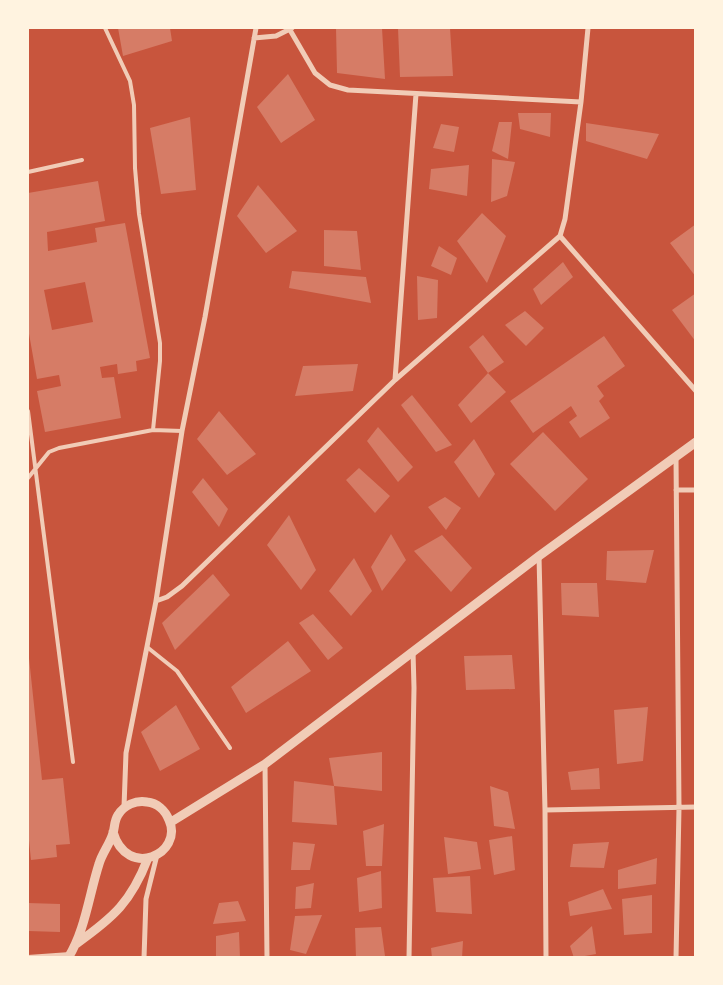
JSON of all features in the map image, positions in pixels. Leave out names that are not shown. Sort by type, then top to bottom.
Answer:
[{"type":"street","points":[[124,807],[126,752],[156,601],[182,431],[205,317],[256,28]]},
{"type":"street","points":[[156,601],[168,597],[182,586],[395,380],[560,236],[565,219],[581,102],[588,28]]},
{"type":"street","points":[[254,38],[276,36],[291,29],[316,73],[330,85],[348,90],[581,102]]},
{"type":"street","points":[[395,380],[416,94]]},
{"type":"street","points":[[560,236],[696,391]]},
{"type":"street","points":[[170,822],[265,764],[539,556],[696,442]]},
{"type":"street","points":[[676,457],[679,808],[676,958]]},
{"type":"street","points":[[676,490],[696,490]]},
{"type":"street","points":[[539,556],[545,810],[546,958]]},
{"type":"street","points":[[409,958],[414,688],[412,651]]},
{"type":"street","points":[[265,764],[266,958]]},
{"type":"street","points":[[69,956],[76,944],[100,861],[113,832],[118,814],[124,807],[133,803],[151,802],[160,807],[166,814],[170,822],[171,832],[169,841],[164,849],[152,857],[138,859],[121,850],[113,832]]},
{"type":"street","points":[[545,810],[696,807]]},
{"type":"street","points":[[76,944],[104,924],[128,900],[152,857]]},
{"type":"street","points":[[144,958],[146,899],[152,857]]},
{"type":"lane","points":[[105,28],[130,81],[134,105],[135,168],[139,214],[160,343],[160,362],[153,430]]},
{"type":"lane","points":[[28,172],[82,160]]},
{"type":"lane","points":[[28,412],[73,762]]},
{"type":"lane","points":[[28,478],[49,452],[153,430],[182,431]]},
{"type":"lane","points":[[147,647],[177,671],[230,748]]},
{"type":"lane","points":[[28,957],[69,956]]},
{"type":"building","points":[[118,28],[170,28],[172,41],[123,56]]},
{"type":"building","points":[[336,28],[382,28],[385,79],[337,73]]},
{"type":"building","points":[[398,28],[450,28],[453,76],[400,77]]},
{"type":"building","points":[[288,74],[315,120],[281,143],[257,107]]},
{"type":"building","points":[[518,113],[551,113],[550,137],[520,129]]},
{"type":"building","points":[[190,117],[196,190],[161,194],[150,128]]},
{"type":"building","points":[[499,122],[512,122],[508,159],[492,151]]},
{"type":"building","points":[[586,123],[659,134],[647,159],[586,141]]},
{"type":"building","points":[[441,124],[459,127],[454,152],[433,148]]},
{"type":"building","points":[[492,159],[515,162],[507,196],[491,202]]},
{"type":"building","points":[[469,165],[467,196],[429,189],[431,169]]},
{"type":"building","points":[[98,181],[105,221],[47,232],[48,251],[97,242],[95,228],[125,223],[150,358],[136,361],[137,371],[118,374],[117,364],[100,367],[102,378],[114,377],[121,418],[45,432],[37,391],[61,386],[59,375],[37,379],[28,328],[28,193]],"holes":[[[85,282],[93,322],[52,330],[44,290]]]},
{"type":"building","points":[[258,185],[297,231],[266,253],[237,216]]},
{"type":"building","points":[[482,213],[506,236],[487,283],[457,241]]},
{"type":"building","points":[[696,224],[696,277],[670,243]]},
{"type":"building","points":[[324,230],[357,231],[361,270],[324,266]]},
{"type":"building","points":[[439,246],[457,258],[451,275],[431,266]]},
{"type":"building","points":[[563,262],[573,277],[541,305],[533,289]]},
{"type":"building","points":[[292,271],[366,277],[371,303],[289,288]]},
{"type":"building","points":[[417,276],[438,280],[437,318],[418,320]]},
{"type":"building","points":[[696,293],[696,342],[672,310]]},
{"type":"building","points":[[525,311],[544,328],[526,346],[505,325]]},
{"type":"building","points":[[483,335],[504,362],[488,373],[469,347]]},
{"type":"building","points":[[604,336],[625,366],[597,386],[604,396],[599,401],[610,418],[580,438],[569,422],[577,416],[571,406],[533,433],[510,401]]},
{"type":"building","points":[[358,364],[353,391],[295,396],[303,366]]},
{"type":"building","points":[[488,373],[506,392],[471,423],[458,405]]},
{"type":"building","points":[[412,395],[452,445],[436,452],[401,405]]},
{"type":"building","points":[[219,411],[256,454],[227,475],[197,439]]},
{"type":"building","points":[[378,427],[413,467],[398,482],[367,441]]},
{"type":"building","points":[[543,432],[588,479],[555,511],[510,464]]},
{"type":"building","points":[[474,439],[495,474],[479,498],[454,462]]},
{"type":"building","points":[[359,468],[390,496],[375,513],[346,480]]},
{"type":"building","points":[[203,478],[228,509],[219,527],[192,492]]},
{"type":"building","points":[[445,497],[461,508],[446,530],[428,507]]},
{"type":"building","points":[[289,515],[316,570],[301,590],[267,545]]},
{"type":"building","points":[[391,534],[406,560],[382,591],[371,567]]},
{"type":"building","points":[[442,535],[472,568],[451,592],[414,551]]},
{"type":"building","points":[[654,550],[646,583],[606,580],[607,551]]},
{"type":"building","points":[[354,558],[372,591],[351,616],[329,591]]},
{"type":"building","points":[[213,574],[230,595],[175,650],[162,623]]},
{"type":"building","points":[[561,583],[597,583],[599,617],[562,615]]},
{"type":"building","points":[[313,614],[343,648],[328,660],[299,623]]},
{"type":"building","points":[[288,641],[311,671],[246,713],[231,687]]},
{"type":"building","points":[[512,655],[515,689],[466,690],[464,656]]},
{"type":"building","points":[[28,658],[42,780],[63,778],[70,844],[56,845],[57,857],[31,860],[28,831]]},
{"type":"building","points":[[176,705],[200,749],[160,771],[141,732]]},
{"type":"building","points":[[648,707],[643,761],[617,764],[614,710]]},
{"type":"building","points":[[382,752],[382,791],[334,786],[329,758]]},
{"type":"building","points":[[599,768],[600,789],[571,790],[568,772]]},
{"type":"building","points":[[294,781],[334,786],[337,825],[292,822]]},
{"type":"building","points":[[490,786],[508,792],[515,829],[494,826]]},
{"type":"building","points":[[384,824],[382,866],[366,866],[363,831]]},
{"type":"building","points":[[512,836],[515,870],[494,875],[489,840]]},
{"type":"building","points":[[444,837],[477,842],[481,869],[448,874]]},
{"type":"building","points":[[293,842],[315,844],[310,870],[291,870]]},
{"type":"building","points":[[609,842],[604,868],[570,867],[573,844]]},
{"type":"building","points":[[657,858],[656,884],[618,889],[618,870]]},
{"type":"building","points":[[381,871],[382,908],[359,912],[357,878]]},
{"type":"building","points":[[470,876],[472,914],[436,912],[433,878]]},
{"type":"building","points":[[314,883],[311,908],[295,909],[296,887]]},
{"type":"building","points":[[603,889],[612,909],[570,916],[568,902]]},
{"type":"building","points":[[652,895],[652,933],[624,935],[622,899]]},
{"type":"building","points":[[238,901],[246,921],[213,924],[219,903]]},
{"type":"building","points":[[28,903],[60,904],[60,932],[28,931]]},
{"type":"building","points":[[322,915],[306,954],[290,950],[295,916]]},
{"type":"building","points":[[592,926],[596,954],[574,958],[570,946]]},
{"type":"building","points":[[381,927],[385,956],[356,958],[355,928]]},
{"type":"building","points":[[239,932],[240,958],[216,958],[216,936]]},
{"type":"building","points":[[463,941],[462,958],[432,958],[431,948]]}]
